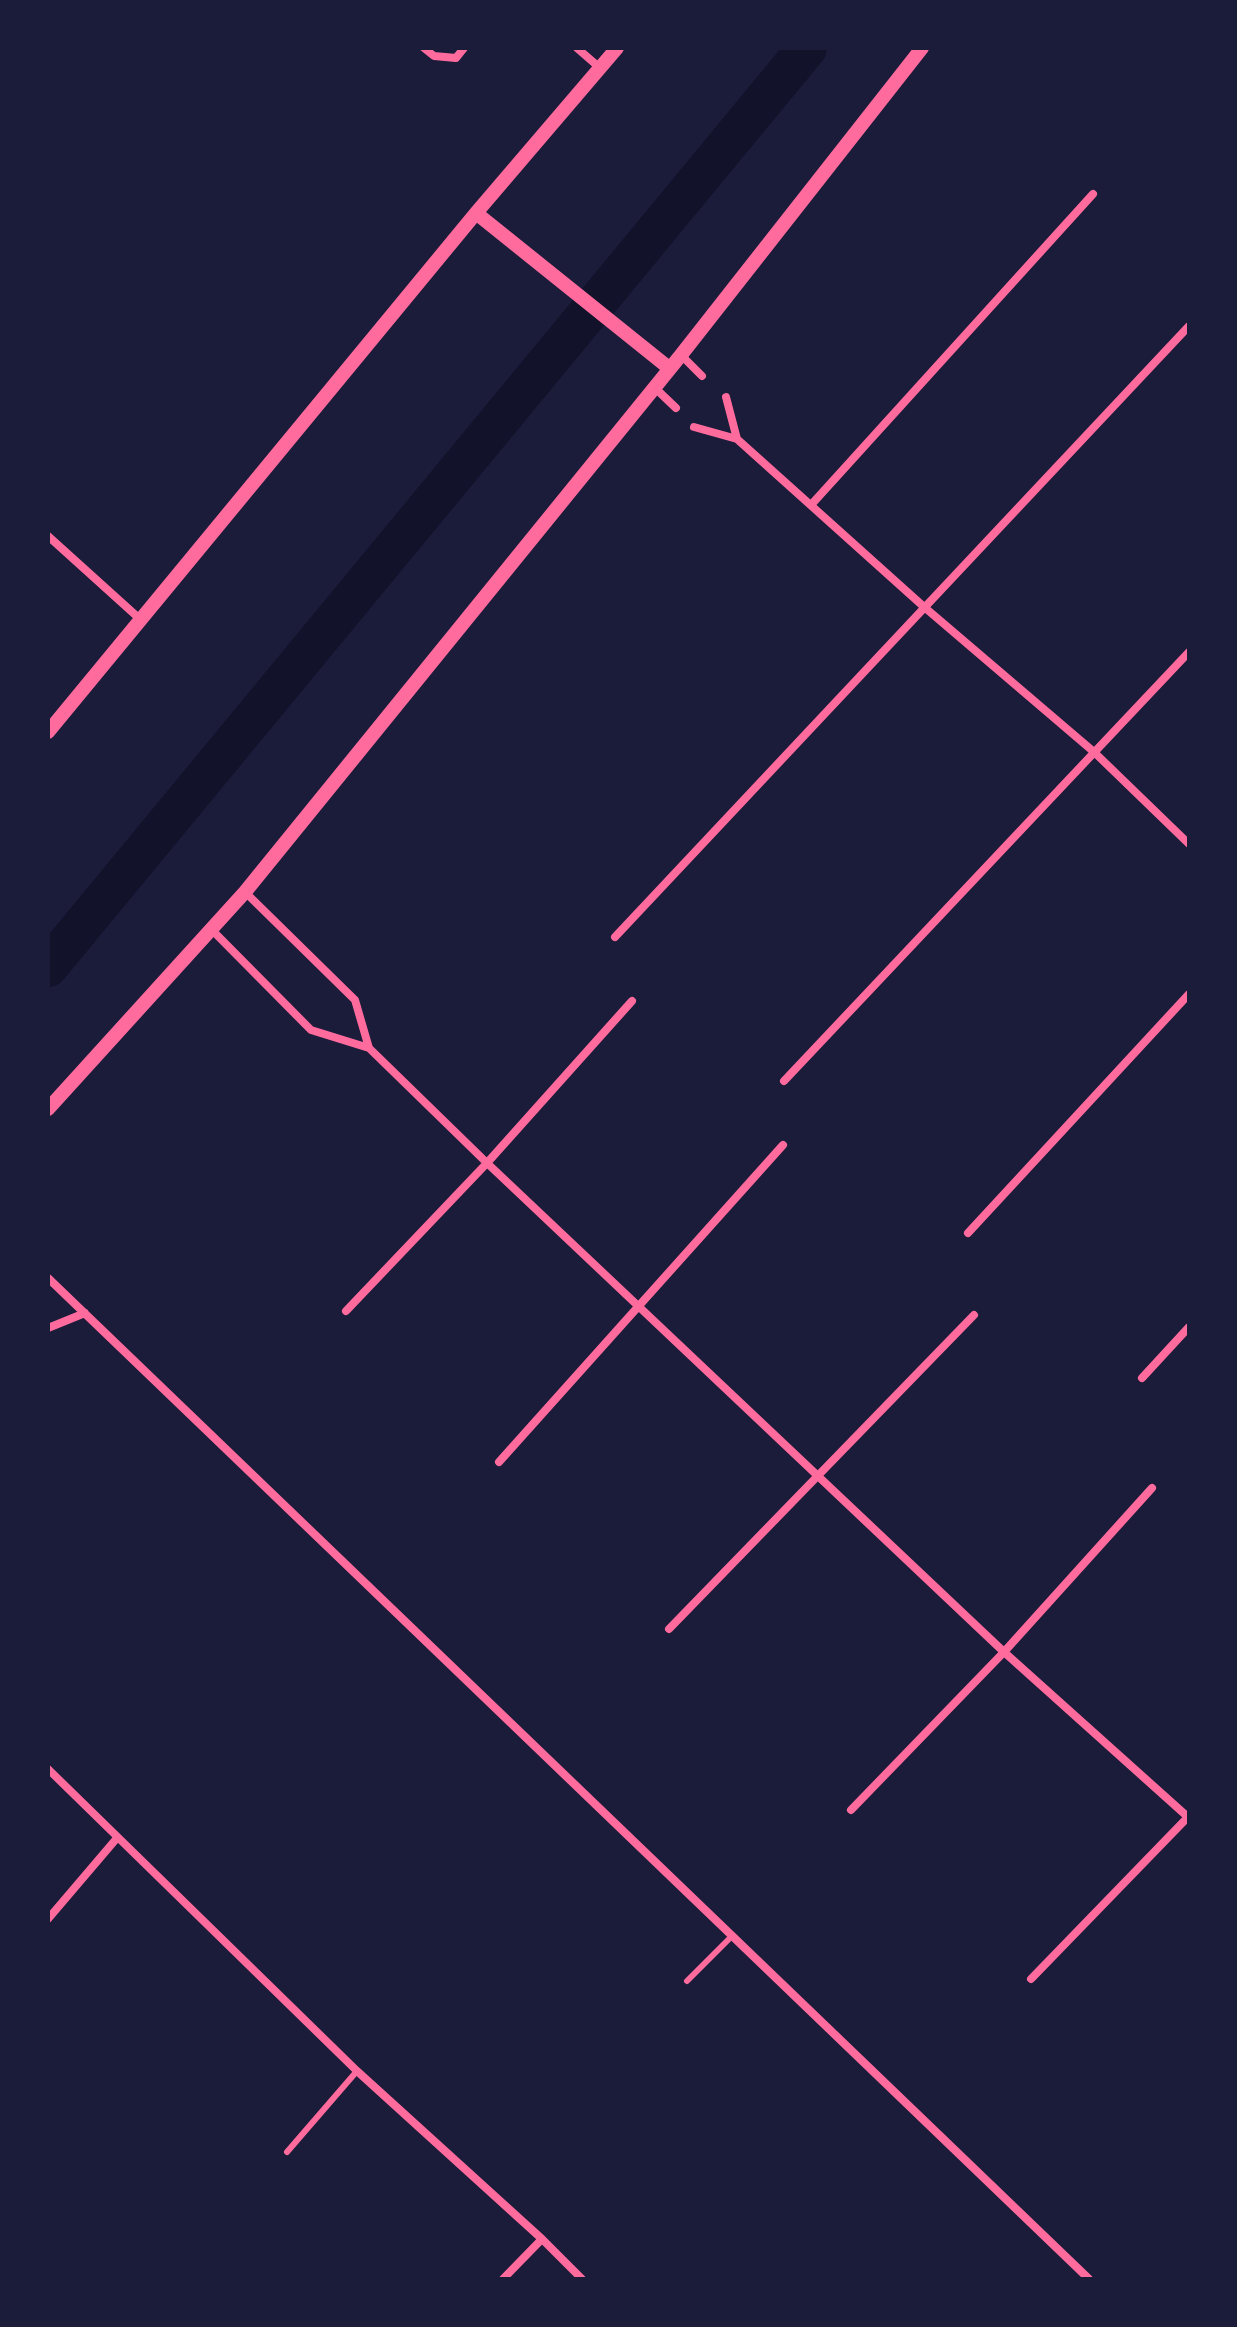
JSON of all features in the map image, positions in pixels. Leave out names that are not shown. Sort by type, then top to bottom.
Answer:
[{"type":"street","points":[[424,48],[434,56],[456,58],[464,48]]},
{"type":"street","points":[[577,48],[600,68]]},
{"type":"street","points":[[48,732],[476,213],[617,48]]},
{"type":"street","points":[[48,1109],[245,892],[681,355],[922,48]]},
{"type":"street","points":[[811,505],[1093,194]]},
{"type":"street","points":[[476,213],[669,368]]},
{"type":"street","points":[[615,937],[1189,326]]},
{"type":"street","points":[[681,355],[702,376]]},
{"type":"street","points":[[654,387],[676,408]]},
{"type":"street","points":[[726,397],[737,439]]},
{"type":"street","points":[[694,427],[737,439],[923,606],[1094,752],[1189,844]]},
{"type":"street","points":[[48,536],[141,620]]},
{"type":"street","points":[[784,1081],[1189,652]]},
{"type":"street","points":[[245,892],[355,1000],[369,1048]]},
{"type":"street","points":[[211,929],[311,1030],[369,1048],[1004,1652],[1189,1817],[1031,1979]]},
{"type":"street","points":[[968,1233],[1189,994]]},
{"type":"street","points":[[346,1311],[487,1163],[632,1001]]},
{"type":"street","points":[[499,1462],[783,1145]]},
{"type":"street","points":[[48,1278],[1089,2279]]},
{"type":"street","points":[[48,1328],[85,1313]]},
{"type":"street","points":[[669,1629],[974,1315]]},
{"type":"street","points":[[1142,1378],[1189,1327]]},
{"type":"street","points":[[851,1810],[1004,1652],[1152,1488]]},
{"type":"street","points":[[48,1769],[357,2071],[582,2279]]},
{"type":"street","points":[[48,1919],[117,1838]]},
{"type":"street","points":[[503,2279],[542,2239]]},
{"type":"lane","points":[[687,1981],[732,1936]]},
{"type":"lane","points":[[287,2152],[357,2071]]},
{"type":"waterway","points":[[48,967],[807,48]]}]
